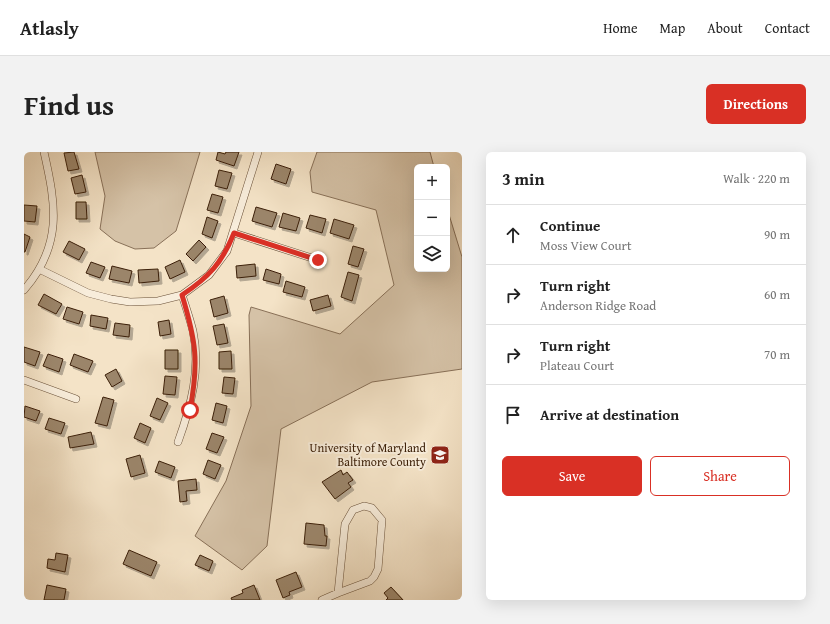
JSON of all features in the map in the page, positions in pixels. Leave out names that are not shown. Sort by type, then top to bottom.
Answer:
[{"type":"street","points":[[24,290],[39,269],[52,238],[54,218],[50,181],[44,152]]},
{"type":"street","points":[[39,269],[88,293],[111,299],[130,302],[158,301],[182,295],[197,285],[219,264],[227,251],[234,233],[258,152]]},
{"type":"street","points":[[234,233],[318,260]]},
{"type":"street","points":[[178,442],[190,410],[196,369],[193,331],[182,295]]},
{"type":"street","points":[[24,380],[76,399]]},
{"type":"street","points":[[322,600],[370,581],[378,569],[382,520],[372,508],[364,506],[353,510],[347,516],[344,524],[338,593]]},
{"type":"shaded area","points":[[95,152],[200,152],[176,231],[154,248],[135,249],[115,241],[100,229],[105,196]]},
{"type":"shaded area","points":[[317,152],[430,152],[433,164],[414,164],[414,272],[450,272],[450,218],[462,257],[462,369],[372,382],[281,429],[267,546],[242,570],[195,536],[226,481],[251,406],[249,315],[251,307],[340,334],[394,285],[376,210],[312,192],[310,172]]},
{"type":"building","points":[[74,152],[79,169],[68,171],[64,153]]},
{"type":"building","points":[[218,152],[225,154],[226,152],[239,152],[234,166],[216,160]]},
{"type":"building","points":[[276,164],[291,169],[286,184],[271,179]]},
{"type":"building","points":[[219,170],[232,173],[227,189],[215,186]]},
{"type":"building","points":[[82,175],[86,192],[75,194],[71,178]]},
{"type":"building","points":[[212,194],[223,197],[218,213],[207,210]]},
{"type":"building","points":[[76,202],[86,202],[87,219],[76,219]]},
{"type":"building","points":[[24,205],[37,206],[35,222],[24,221]]},
{"type":"building","points":[[256,207],[277,213],[272,227],[252,221]]},
{"type":"building","points":[[283,213],[300,218],[296,231],[279,227]]},
{"type":"building","points":[[310,215],[326,219],[322,233],[306,228]]},
{"type":"building","points":[[207,217],[218,221],[212,238],[202,234]]},
{"type":"building","points":[[334,219],[354,225],[349,239],[330,233]]},
{"type":"building","points":[[24,234],[30,237],[25,252],[24,252]]},
{"type":"building","points":[[199,240],[206,247],[193,261],[186,254]]},
{"type":"building","points":[[69,241],[85,249],[79,260],[63,252]]},
{"type":"building","points":[[353,246],[364,249],[358,267],[348,264]]},
{"type":"building","points":[[180,260],[185,272],[170,279],[165,267]]},
{"type":"building","points":[[91,262],[105,267],[100,278],[86,273]]},
{"type":"building","points":[[255,264],[256,276],[237,278],[236,266]]},
{"type":"building","points":[[112,266],[132,271],[129,283],[109,279]]},
{"type":"building","points":[[158,269],[159,281],[139,283],[138,270]]},
{"type":"building","points":[[266,269],[281,274],[279,284],[263,280]]},
{"type":"building","points":[[348,272],[359,275],[352,301],[341,297]]},
{"type":"building","points":[[286,281],[305,287],[302,297],[283,292]]},
{"type":"building","points":[[44,294],[62,304],[56,314],[38,305]]},
{"type":"building","points":[[328,295],[331,306],[313,311],[310,300]]},
{"type":"building","points":[[224,296],[228,313],[214,317],[210,300]]},
{"type":"building","points":[[67,307],[83,312],[79,324],[63,319]]},
{"type":"building","points":[[91,315],[108,318],[106,329],[90,326]]},
{"type":"building","points":[[169,320],[171,334],[160,336],[158,322]]},
{"type":"building","points":[[115,323],[130,325],[129,337],[113,335]]},
{"type":"building","points":[[224,324],[228,343],[217,345],[213,326]]},
{"type":"building","points":[[24,347],[40,352],[35,366],[24,362]]},
{"type":"building","points":[[165,350],[178,350],[178,369],[165,369]]},
{"type":"building","points":[[231,351],[232,369],[219,369],[219,352]]},
{"type":"building","points":[[48,354],[63,359],[59,372],[43,366]]},
{"type":"building","points":[[74,354],[93,361],[88,372],[70,365]]},
{"type":"building","points":[[116,369],[122,381],[112,387],[105,375]]},
{"type":"building","points":[[165,376],[177,377],[175,395],[163,394]]},
{"type":"building","points":[[224,377],[235,378],[233,394],[222,393]]},
{"type":"building","points":[[103,397],[114,400],[107,426],[95,423]]},
{"type":"building","points":[[157,398],[168,403],[160,420],[150,416]]},
{"type":"building","points":[[216,403],[227,406],[223,423],[212,420]]},
{"type":"building","points":[[25,406],[40,411],[36,421],[24,417]]},
{"type":"building","points":[[49,418],[65,423],[61,434],[45,429]]},
{"type":"building","points":[[140,423],[151,428],[145,443],[134,438]]},
{"type":"building","points":[[91,432],[94,444],[70,448],[68,437]]},
{"type":"building","points":[[212,433],[224,437],[217,453],[206,449]]},
{"type":"building","points":[[140,455],[145,473],[131,477],[126,459]]},
{"type":"building","points":[[208,460],[221,465],[215,479],[203,474]]},
{"type":"building","points":[[159,461],[175,467],[171,478],[155,472]]},
{"type":"building","points":[[341,470],[343,475],[347,472],[353,480],[348,483],[351,487],[335,499],[322,482]]},
{"type":"building","points":[[196,479],[197,490],[186,491],[187,501],[180,502],[178,481]]},
{"type":"building","points":[[306,523],[324,525],[325,536],[327,536],[326,546],[304,544]]},
{"type":"building","points":[[129,550],[157,562],[151,576],[123,564]]},
{"type":"building","points":[[56,553],[68,555],[65,572],[47,568],[48,559],[55,560]]},
{"type":"building","points":[[200,555],[213,561],[209,571],[195,565]]},
{"type":"building","points":[[296,572],[302,587],[289,592],[290,595],[283,598],[276,580]]},
{"type":"building","points":[[47,585],[66,589],[64,600],[44,600]]},
{"type":"building","points":[[254,585],[260,600],[232,600],[231,598],[243,593],[242,590]]},
{"type":"building","points":[[391,587],[403,600],[386,600],[388,598],[384,593]]},
{"type":"place","name":"University of Maryland Baltimore County","points":[[440,455]]},
{"type":"route","points":[[190,410],[196,369],[196,350],[193,331],[182,295],[209,275],[219,264],[227,251],[234,233],[318,260]]}]
